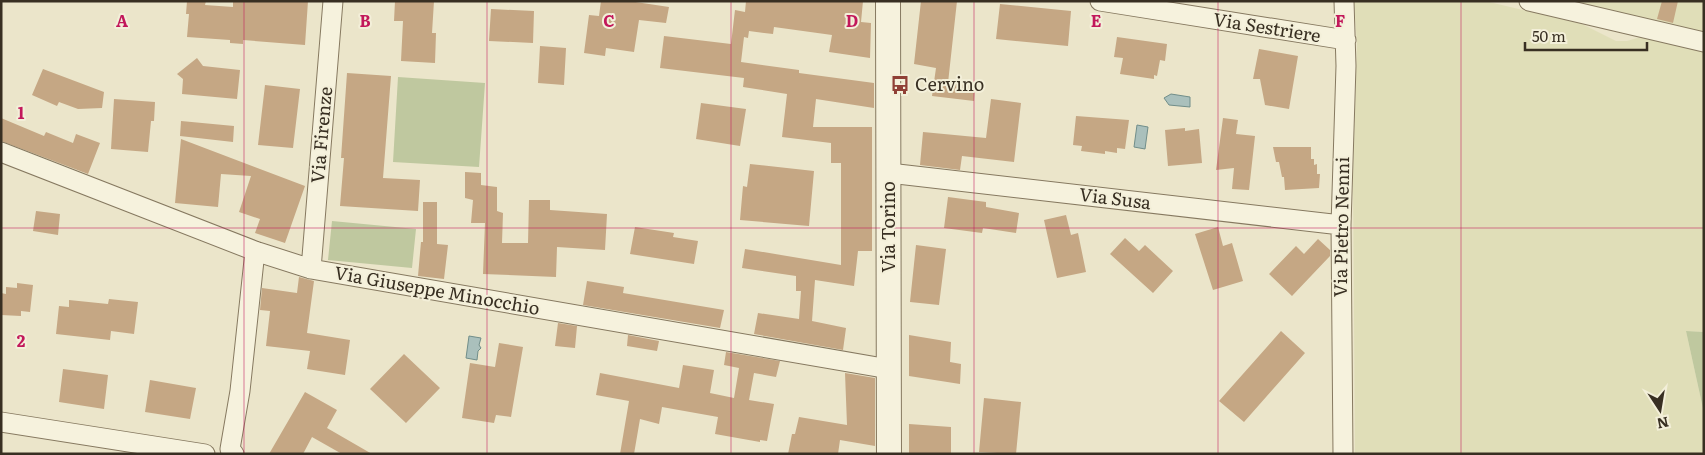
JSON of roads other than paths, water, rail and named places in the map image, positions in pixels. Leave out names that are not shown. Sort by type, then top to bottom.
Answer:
[{"type":"street","name":"Via Firenze","points":[[311,269],[333,1]]},
{"type":"street","name":"Via Torino","points":[[888,1],[889,454]]},
{"type":"street","name":"Via Sestriere","points":[[1100,1],[1346,40]]},
{"type":"street","name":"Via Pietro Nenni","points":[[1343,454],[1341,225],[1346,40],[1344,1]]},
{"type":"street","points":[[1529,1],[1704,42]]},
{"type":"street","name":"Via Giuseppe Minocchio","points":[[1,152],[255,251],[311,269],[889,370]]},
{"type":"street","name":"Via Susa","points":[[889,173],[1341,225]]},
{"type":"street","points":[[211,454],[232,451],[255,251]]},
{"type":"street","points":[[1,422],[206,454]]},
{"type":"water","points":[[1171,94],[1190,97],[1190,107],[1169,105],[1164,98]]},
{"type":"water","points":[[1137,125],[1148,127],[1145,149],[1134,147]]},
{"type":"water","points":[[469,336],[481,338],[479,345],[481,348],[478,351],[477,360],[466,358]]},
{"type":"place","name":"Cervino","points":[[900,85]]}]
